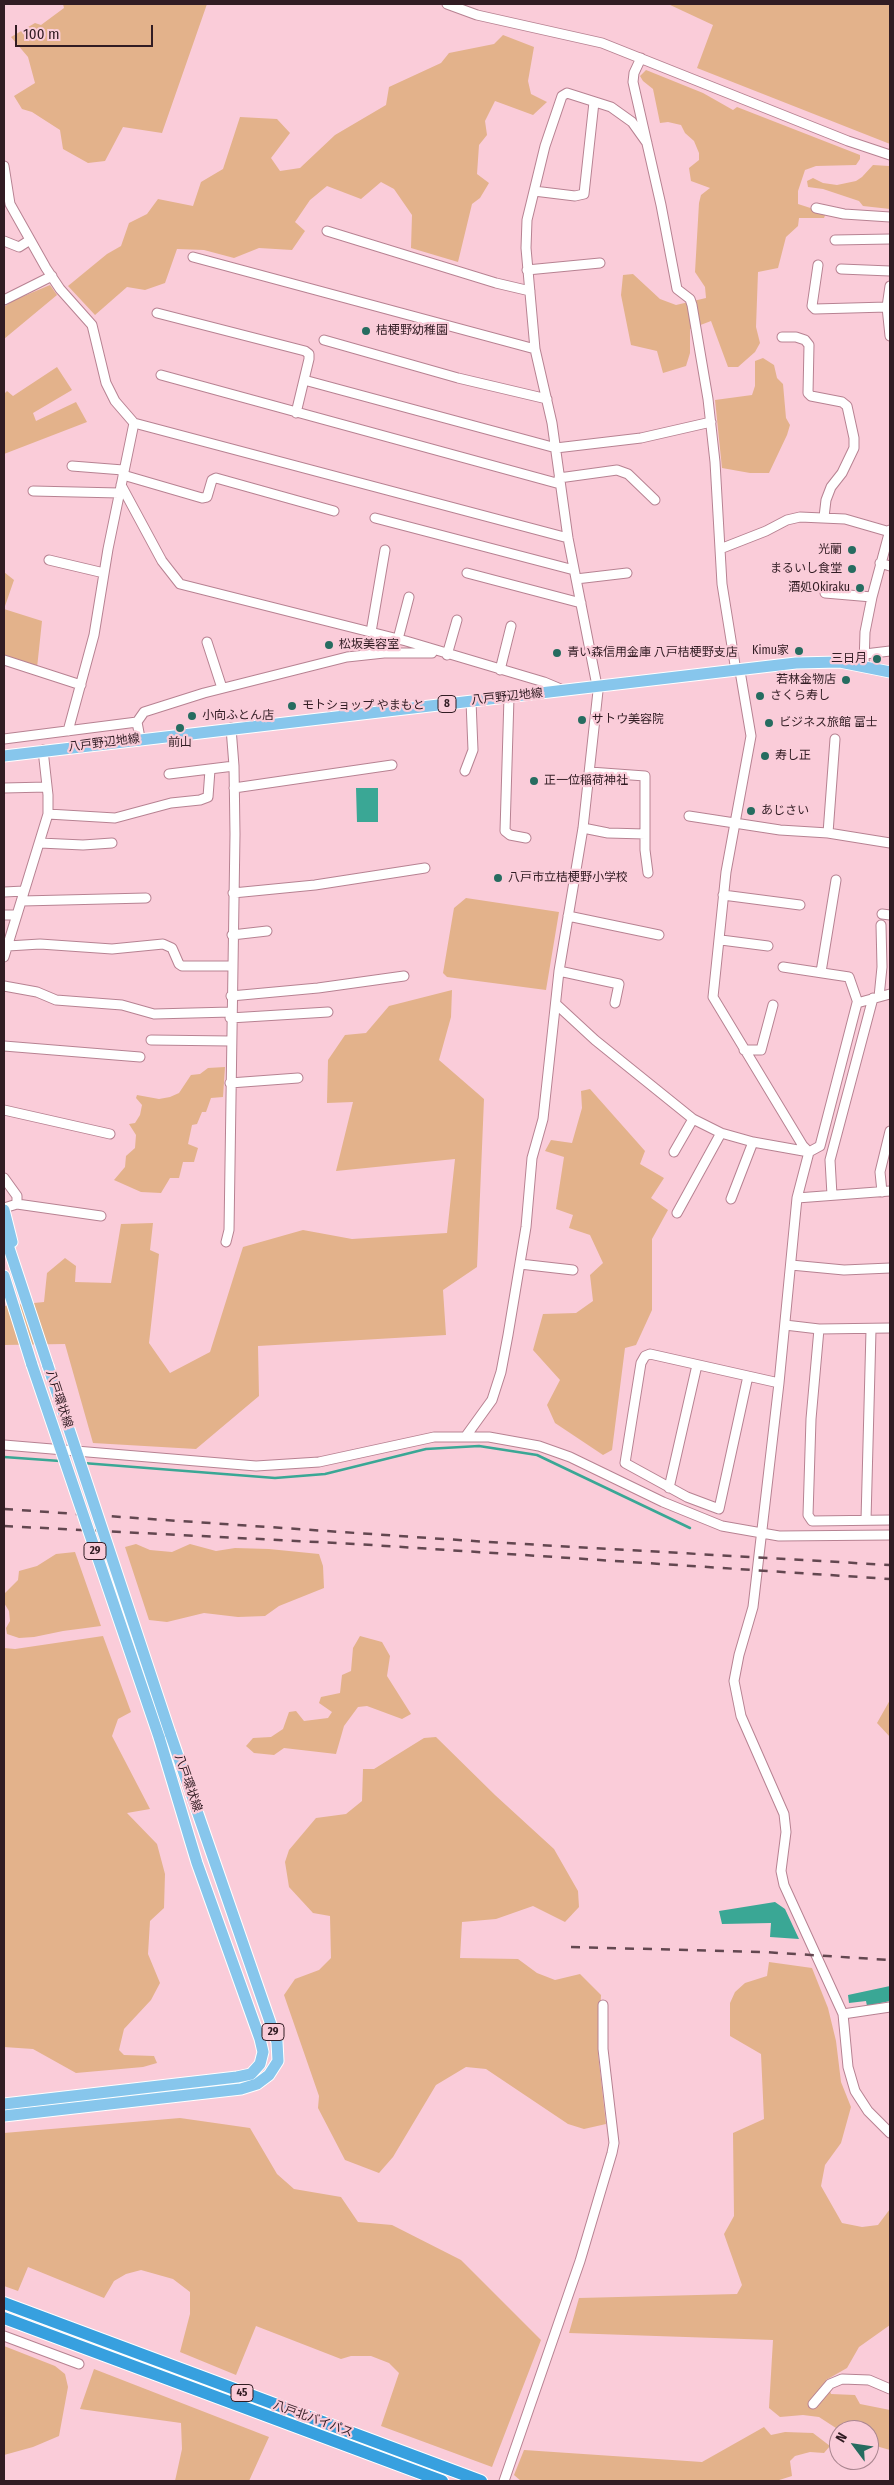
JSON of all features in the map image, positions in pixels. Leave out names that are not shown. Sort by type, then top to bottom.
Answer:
[{"type":"highway","name":"八戸北バイパス","points":[[4,2303],[481,2481]]},
{"type":"highway","name":"八戸北バイパス","points":[[4,2318],[442,2481]]},
{"type":"main road","name":"八戸野辺地線","points":[[4,756],[140,738],[804,663],[864,660],[890,672]]},
{"type":"main road","name":"29","points":[[9,1207],[29,1307]]},
{"type":"main road","name":"八戸環状線","points":[[4,1233],[170,1733],[274,2035],[278,2061],[269,2075],[257,2084],[241,2089],[4,2116]]},
{"type":"main road","name":"八戸環状線","points":[[4,1276],[32,1365],[159,1737],[198,1863],[263,2052],[260,2064],[251,2074],[237,2077],[4,2104]]},
{"type":"main road","name":"29","points":[[4,1280],[9,1293]]},
{"type":"street","points":[[447,4],[478,15],[602,43],[848,141],[890,155]]},
{"type":"street","points":[[641,58],[634,73],[633,82],[662,205],[677,288],[690,299],[692,305],[712,422],[722,584],[751,736],[723,895],[721,940],[713,997],[803,1146],[809,1152]]},
{"type":"street","points":[[466,1436],[492,1400],[501,1372],[526,1228],[532,1158],[543,1119],[559,971],[583,828],[599,686],[568,538],[556,448],[535,349],[527,270],[527,220],[562,96],[567,93],[611,106],[623,113],[647,143]]},
{"type":"street","points":[[534,191],[575,196],[584,194],[594,102]]},
{"type":"street","points":[[4,166],[10,204],[52,276],[92,325],[106,383],[115,402],[134,423],[568,538]]},
{"type":"street","points":[[816,208],[844,214],[890,217]]},
{"type":"street","points":[[327,231],[496,283],[530,291]]},
{"type":"street","points":[[835,240],[890,239]]},
{"type":"street","points":[[4,241],[19,247],[30,240]]},
{"type":"street","points":[[193,257],[535,349]]},
{"type":"street","points":[[527,270],[600,263]]},
{"type":"street","points":[[818,265],[812,306],[815,309],[887,307]]},
{"type":"street","points":[[841,269],[890,272]]},
{"type":"street","points":[[4,300],[52,276]]},
{"type":"street","points":[[890,292],[887,307],[890,336]]},
{"type":"street","points":[[157,313],[305,351],[309,354],[296,413]]},
{"type":"street","points":[[782,337],[796,337],[805,340],[809,345],[808,393],[811,396],[842,402],[847,406],[854,438],[854,448],[842,473],[831,487],[826,500],[824,517]]},
{"type":"street","points":[[324,340],[458,378],[547,399]]},
{"type":"street","points":[[161,375],[296,413],[560,481],[617,470],[628,474],[654,500]]},
{"type":"street","points":[[304,380],[556,448],[641,438],[712,422]]},
{"type":"street","points":[[68,730],[94,635],[123,472],[134,423]]},
{"type":"street","points":[[72,466],[123,472],[202,498],[207,497],[212,480],[216,478],[334,511]]},
{"type":"street","points":[[33,490],[120,489]]},
{"type":"street","points":[[120,489],[162,561],[180,584],[398,639],[443,654],[544,682],[563,690]]},
{"type":"street","points":[[720,549],[766,531],[787,520],[800,517],[845,519],[890,531],[872,597],[865,632],[864,660],[890,651]]},
{"type":"street","points":[[375,518],[575,574],[627,572]]},
{"type":"street","points":[[371,632],[385,550]]},
{"type":"street","points":[[49,560],[104,573]]},
{"type":"street","points":[[880,563],[890,566]]},
{"type":"street","points":[[467,574],[581,603]]},
{"type":"street","points":[[825,593],[872,597]]},
{"type":"street","points":[[398,639],[409,597]]},
{"type":"street","points":[[443,654],[457,620]]},
{"type":"street","points":[[500,670],[512,626]]},
{"type":"street","points":[[207,642],[222,688]]},
{"type":"street","points":[[140,738],[138,722],[144,712],[222,688],[347,657],[384,653],[443,654]]},
{"type":"street","points":[[4,660],[81,685]]},
{"type":"street","points":[[509,697],[505,831],[510,835],[526,838]]},
{"type":"street","points":[[465,771],[473,750],[471,701]]},
{"type":"street","points":[[4,739],[138,722]]},
{"type":"street","points":[[226,1242],[229,1230],[230,1015],[232,996],[234,766],[231,728]]},
{"type":"street","points":[[828,833],[835,739]]},
{"type":"street","points":[[4,957],[48,814],[43,750]]},
{"type":"street","points":[[234,788],[392,765]]},
{"type":"street","points":[[169,774],[234,766]]},
{"type":"street","points":[[48,814],[115,818],[171,803],[200,800],[208,797],[210,770]]},
{"type":"street","points":[[590,772],[645,776],[645,834],[648,873]]},
{"type":"street","points":[[4,788],[47,788]]},
{"type":"street","points":[[689,816],[780,830],[828,833],[890,843]]},
{"type":"street","points":[[583,828],[608,833],[645,834]]},
{"type":"street","points":[[40,843],[83,846],[112,843]]},
{"type":"street","points":[[233,893],[315,885],[425,868]]},
{"type":"street","points":[[821,972],[836,880]]},
{"type":"street","points":[[4,892],[23,896],[146,898]]},
{"type":"street","points":[[723,895],[800,905]]},
{"type":"street","points":[[4,915],[17,915]]},
{"type":"street","points":[[568,916],[659,935]]},
{"type":"street","points":[[832,1195],[830,1160],[876,998],[882,967],[881,925]]},
{"type":"street","points":[[232,935],[267,931]]},
{"type":"street","points":[[721,940],[768,946]]},
{"type":"street","points":[[8,946],[40,944],[112,949],[163,944],[172,948],[179,964],[182,966],[231,966]]},
{"type":"street","points":[[556,1004],[595,1040],[693,1119],[721,1133],[753,1142],[809,1152],[820,1146],[858,1003],[849,977],[783,966]]},
{"type":"street","points":[[559,971],[619,984],[614,1004]]},
{"type":"street","points":[[232,996],[318,988],[404,976]]},
{"type":"street","points":[[4,986],[37,992],[56,1000],[122,1005],[154,1014],[230,1015],[328,1012]]},
{"type":"street","points":[[858,1003],[890,994]]},
{"type":"street","points":[[744,1050],[761,1050],[773,1005]]},
{"type":"street","points":[[151,1040],[230,1041]]},
{"type":"street","points":[[4,1046],[140,1056]]},
{"type":"street","points":[[230,1083],[298,1078]]},
{"type":"street","points":[[4,1110],[110,1134]]},
{"type":"street","points":[[674,1152],[693,1119]]},
{"type":"street","points":[[797,1198],[886,1191],[880,1172],[890,1131]]},
{"type":"street","points":[[677,1213],[721,1133]]},
{"type":"street","points":[[731,1199],[753,1142]]},
{"type":"street","points":[[809,1152],[797,1198],[779,1383],[753,1607],[739,1655],[734,1681],[736,1699],[741,1716],[784,1814],[786,1832],[781,1871],[784,1885],[842,2014],[848,2067],[855,2091],[868,2111],[890,2133]]},
{"type":"street","points":[[4,1178],[17,1196],[9,1207]]},
{"type":"street","points":[[9,1207],[101,1216]]},
{"type":"street","points":[[520,1264],[573,1270]]},
{"type":"street","points":[[790,1265],[844,1270],[890,1268]]},
{"type":"street","points":[[785,1325],[819,1329],[871,1330],[890,1328]]},
{"type":"street","points":[[819,1329],[810,1445],[808,1515],[812,1521],[890,1520]]},
{"type":"street","points":[[866,1520],[871,1330]]},
{"type":"street","points":[[748,1376],[719,1508],[669,1488],[625,1463],[641,1363],[645,1356],[650,1354],[697,1365],[748,1376],[779,1383]]},
{"type":"street","points":[[669,1488],[697,1365]]},
{"type":"street","points":[[4,1445],[256,1466],[319,1462],[434,1438],[466,1436],[513,1440],[570,1457],[696,1517],[722,1526],[778,1536],[890,1535]]},
{"type":"street","points":[[504,2481],[580,2261],[612,2153],[614,2143],[603,2049],[603,2005]]},
{"type":"street","points":[[842,2014],[890,2007]]},
{"type":"street","points":[[4,2336],[79,2364]]},
{"type":"street","points":[[812,2404],[830,2384],[842,2379],[869,2380],[890,2389]]},
{"type":"shaded area","points":[[63,4],[207,4],[162,133],[123,127],[105,161],[88,163],[63,149],[60,130],[32,112],[22,109],[14,96],[35,83],[28,57],[11,37],[35,23],[41,25],[64,8]]},
{"type":"shaded area","points":[[668,4],[890,4],[890,144],[697,68],[713,25]]},
{"type":"shaded area","points":[[503,35],[534,47],[528,81],[531,94],[547,102],[533,115],[495,101],[485,121],[487,135],[479,145],[477,174],[489,183],[480,198],[472,204],[458,262],[411,248],[412,215],[394,189],[381,182],[361,199],[327,186],[310,200],[295,222],[305,231],[292,250],[259,248],[234,258],[204,250],[177,249],[165,283],[145,290],[127,287],[95,315],[68,286],[107,254],[121,246],[129,223],[147,214],[158,199],[193,206],[201,182],[223,169],[240,117],[277,119],[290,133],[271,158],[280,171],[300,168],[335,135],[386,105],[389,87],[441,63],[449,53],[494,44]]},
{"type":"shaded area","points":[[646,70],[703,93],[733,110],[737,107],[860,155],[856,165],[816,166],[805,170],[798,191],[798,204],[826,213],[824,218],[799,218],[798,226],[786,237],[778,268],[758,272],[756,327],[760,343],[755,352],[738,367],[728,367],[711,321],[690,329],[690,353],[686,366],[663,373],[657,351],[631,345],[621,295],[623,275],[633,274],[660,299],[676,305],[706,298],[705,287],[695,272],[699,203],[701,195],[710,188],[691,181],[689,168],[699,160],[699,153],[694,141],[685,133],[681,125],[668,122],[660,123],[653,89],[640,76]]},
{"type":"shaded area","points":[[873,165],[889,166],[890,209],[863,206],[859,201],[823,189],[808,187],[807,181],[813,178],[823,183],[837,185],[856,181]]},
{"type":"shaded area","points":[[50,285],[57,295],[4,339],[4,307],[12,301]]},
{"type":"shaded area","points":[[763,358],[774,365],[777,378],[783,384],[786,418],[790,425],[787,435],[769,473],[750,473],[722,468],[715,400],[752,395],[755,386],[755,361]]},
{"type":"shaded area","points":[[57,367],[72,390],[33,413],[36,421],[76,402],[87,422],[4,454],[4,394],[7,391],[13,396]]},
{"type":"shaded area","points":[[4,572],[14,580],[4,609]]},
{"type":"shaded area","points":[[4,609],[42,621],[37,668],[5,657]]},
{"type":"shaded area","points":[[356,788],[378,788],[378,822],[357,822]]},
{"type":"shaded area","points":[[466,898],[559,912],[546,990],[447,977],[443,973],[454,908]]},
{"type":"shaded area","points":[[452,990],[451,1017],[439,1060],[484,1099],[477,1267],[443,1290],[446,1335],[258,1346],[259,1396],[196,1449],[93,1443],[65,1344],[4,1345],[4,1306],[44,1302],[47,1273],[65,1258],[76,1266],[75,1282],[111,1283],[121,1224],[153,1223],[150,1250],[159,1254],[149,1343],[170,1373],[210,1352],[243,1247],[303,1230],[352,1239],[447,1233],[455,1159],[336,1171],[353,1102],[327,1103],[328,1060],[345,1035],[366,1033],[389,1006]]},
{"type":"shaded area","points":[[225,1067],[223,1097],[211,1098],[206,1112],[202,1112],[197,1124],[192,1125],[188,1144],[198,1148],[194,1162],[183,1162],[179,1178],[170,1178],[161,1193],[141,1192],[114,1180],[125,1167],[126,1156],[135,1148],[136,1135],[129,1124],[135,1123],[140,1115],[142,1105],[136,1098],[137,1095],[159,1099],[170,1097],[179,1093],[191,1075],[200,1074],[208,1068]]},
{"type":"shaded area","points":[[590,1089],[645,1151],[640,1164],[664,1178],[651,1198],[668,1210],[652,1239],[652,1310],[636,1345],[625,1348],[612,1450],[603,1455],[555,1423],[547,1405],[560,1380],[533,1350],[543,1314],[576,1313],[593,1301],[590,1275],[603,1263],[590,1235],[569,1228],[573,1215],[556,1209],[564,1157],[545,1151],[551,1140],[572,1143],[582,1108],[581,1091]]},
{"type":"shaded area","points":[[136,1544],[150,1550],[172,1552],[190,1544],[216,1551],[235,1548],[319,1554],[323,1566],[324,1588],[279,1606],[265,1616],[238,1617],[204,1613],[167,1622],[149,1620],[125,1547]]},
{"type":"shaded area","points":[[75,1552],[101,1626],[34,1637],[19,1638],[7,1634],[6,1628],[10,1621],[9,1611],[4,1603],[4,1594],[18,1580],[19,1571],[37,1566],[56,1554]]},
{"type":"shaded area","points":[[103,1636],[131,1712],[118,1719],[112,1736],[150,1809],[127,1813],[157,1844],[165,1874],[164,1908],[150,1921],[148,1954],[160,1983],[151,2000],[124,2029],[119,2050],[124,2055],[154,2056],[157,2063],[143,2067],[76,2073],[33,2049],[4,2047],[4,1648],[15,1649]]},
{"type":"shaded area","points":[[360,1636],[382,1642],[390,1656],[387,1676],[411,1714],[402,1719],[367,1706],[358,1707],[344,1726],[336,1754],[284,1748],[274,1755],[254,1753],[246,1746],[253,1738],[271,1737],[283,1729],[289,1712],[296,1711],[304,1721],[328,1718],[332,1712],[319,1703],[321,1697],[340,1693],[342,1675],[351,1671],[353,1648]]},
{"type":"shaded area","points":[[890,1700],[890,1737],[877,1723]]},
{"type":"shaded area","points":[[436,1737],[554,1849],[578,1891],[579,1907],[565,1922],[533,1906],[496,1919],[462,1922],[460,1958],[518,1959],[537,1973],[555,1980],[580,1974],[601,1995],[598,2053],[606,2124],[584,2129],[568,2124],[486,2069],[466,2067],[436,2085],[393,2157],[379,2173],[345,2160],[318,2108],[319,2096],[284,1995],[295,1979],[319,1970],[331,1958],[330,1916],[313,1913],[289,1887],[285,1862],[289,1850],[316,1818],[346,1814],[362,1801],[363,1769],[374,1769],[424,1738]]},
{"type":"shaded area","points":[[775,1902],[785,1909],[799,1939],[770,1937],[771,1923],[722,1924],[719,1911]]},
{"type":"shaded area","points":[[769,1962],[812,1968],[828,2008],[836,2041],[841,2082],[851,2107],[841,2143],[825,2165],[821,2186],[842,2223],[862,2227],[878,2225],[890,2209],[890,2325],[859,2347],[847,2368],[826,2380],[831,2394],[855,2395],[860,2404],[890,2410],[890,2450],[879,2447],[879,2420],[829,2420],[829,2424],[819,2417],[803,2415],[780,2417],[769,2408],[773,2340],[569,2333],[579,2298],[737,2294],[742,2285],[724,2234],[734,2216],[733,2133],[764,2119],[761,2054],[730,2036],[730,2003],[735,1992],[745,1983],[767,1976]]},
{"type":"shaded area","points":[[890,1986],[890,2001],[867,2006],[866,2001],[849,2003],[848,1995]]},
{"type":"shaded area","points":[[180,2118],[250,2128],[277,2174],[294,2189],[341,2197],[358,2222],[392,2225],[461,2260],[541,2340],[492,2467],[381,2426],[399,2373],[389,2363],[371,2356],[351,2356],[341,2359],[256,2326],[236,2375],[180,2352],[190,2314],[190,2292],[173,2279],[141,2270],[126,2274],[114,2281],[104,2298],[28,2267],[18,2291],[4,2286],[4,2133]]},
{"type":"shaded area","points":[[4,2346],[55,2366],[65,2374],[68,2387],[59,2436],[33,2447],[4,2455]]},
{"type":"shaded area","points":[[94,2369],[269,2437],[249,2481],[175,2481],[182,2449],[181,2423],[80,2409]]},
{"type":"shaded area","points":[[764,2427],[771,2435],[785,2432],[813,2433],[829,2445],[824,2453],[810,2452],[795,2456],[790,2461],[792,2476],[776,2481],[521,2481],[514,2475],[524,2450],[702,2462]]},
{"type":"waterway","points":[[83,1463],[275,1478],[325,1474],[426,1449],[479,1446],[537,1455],[690,1528]]},
{"type":"waterway","points":[[4,1457],[60,1461]]},
{"type":"railway","points":[[4,1509],[488,1542],[890,1565]]},
{"type":"railway","points":[[4,1526],[356,1544],[890,1579]]},
{"type":"railway","points":[[571,1947],[764,1952],[890,1960]]},
{"type":"place","name":"桔梗野幼稚園","points":[[366,331]]},
{"type":"place","name":"光蘭","points":[[852,550]]},
{"type":"place","name":"まるいし食堂","points":[[852,569]]},
{"type":"place","name":"酒処Okiraku","points":[[860,588]]},
{"type":"place","name":"松坂美容室","points":[[329,645]]},
{"type":"place","name":"Kimu家","points":[[799,651]]},
{"type":"place","name":"青い森信用金庫 八戸桔梗野支店","points":[[557,653]]},
{"type":"place","name":"三日月","points":[[877,659]]},
{"type":"place","name":"若林金物店","points":[[846,680]]},
{"type":"place","name":"さくら寿し","points":[[760,696]]},
{"type":"place","name":"モトショップ やまもと","points":[[292,706]]},
{"type":"place","name":"小向ふとん店","points":[[192,716]]},
{"type":"place","name":"サトウ美容院","points":[[582,720]]},
{"type":"place","name":"ビジネス旅館 富士","points":[[769,723]]},
{"type":"place","name":"前山","points":[[180,728]]},
{"type":"place","name":"寿し正","points":[[765,756]]},
{"type":"place","name":"正一位稲荷神社","points":[[534,781]]},
{"type":"place","name":"あじさい","points":[[751,811]]},
{"type":"place","name":"八戸市立桔梗野小学校","points":[[498,878]]}]
